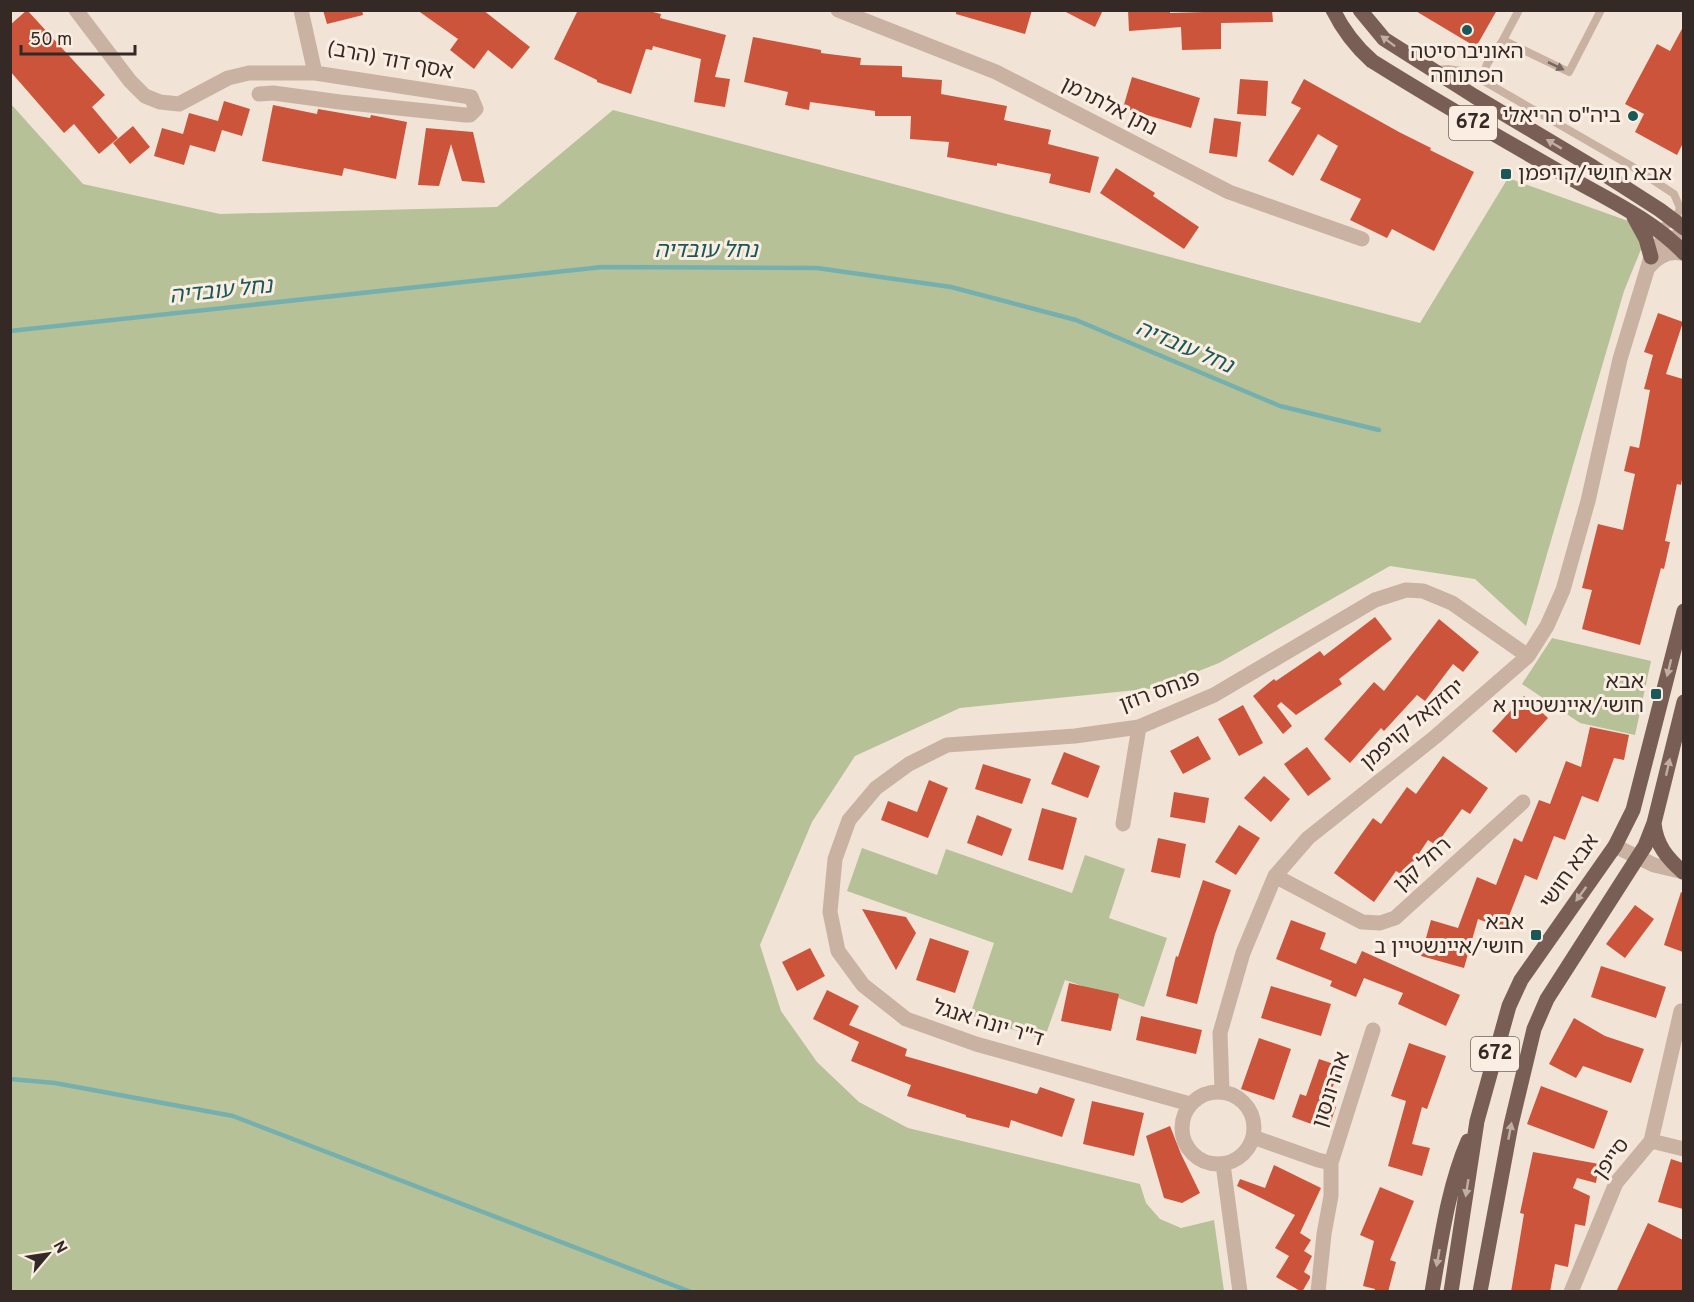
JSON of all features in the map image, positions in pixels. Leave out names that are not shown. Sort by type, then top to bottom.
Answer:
[{"type":"main road","name":"672","points":[[1333,10],[1347,34],[1372,61],[1446,107],[1652,227],[1676,238],[1683,253]]},
{"type":"main road","name":"672","points":[[1360,10],[1384,39],[1593,167],[1679,224]]},
{"type":"main road","points":[[1632,214],[1646,239],[1649,264]]},
{"type":"main road","name":"אבא חושי","points":[[1451,1292],[1477,1121],[1502,1030],[1521,980],[1615,846],[1633,810],[1683,611]]},
{"type":"main road","name":"672","points":[[1480,1292],[1511,1125],[1534,1029],[1547,999],[1638,858],[1654,824],[1683,702]]},
{"type":"main road","points":[[1654,824],[1660,848],[1683,872]]},
{"type":"main road","points":[[1432,1292],[1444,1223],[1461,1156],[1477,1121]]},
{"type":"street","points":[[76,10],[130,81],[145,96],[160,102],[179,104],[228,78],[249,73],[315,73]]},
{"type":"street","name":"אסף דוד (הרב)","points":[[259,94],[273,93],[465,115],[474,113],[476,105],[471,97],[315,73],[301,10]]},
{"type":"street","name":"נתן אלתרמן","points":[[838,10],[862,16],[996,72],[1230,192],[1362,239]]},
{"type":"street","name":"יחזקאל קויפמן","points":[[1222,1091],[1220,1033],[1243,954],[1275,876],[1308,838],[1435,737],[1528,656],[1547,626],[1563,590],[1588,501],[1620,359],[1649,264],[1656,247],[1676,238]]},
{"type":"street","points":[[1649,264],[1666,254],[1683,253]]},
{"type":"street","name":"פנחס רוזן","points":[[830,912],[836,858],[849,820],[876,788],[909,764],[947,745],[1076,736],[1139,727],[1214,695],[1375,600],[1406,590],[1423,591],[1452,603],[1528,656]]},
{"type":"street","points":[[1123,824],[1139,727]]},
{"type":"street","name":"רחל קגן","points":[[1275,876],[1362,922],[1380,923],[1395,918],[1523,802]]},
{"type":"street","points":[[1615,846],[1654,865],[1683,872]]},
{"type":"street","name":"ד''ר יונה אנגל","points":[[830,912],[838,951],[863,985],[906,1019],[976,1044],[1190,1104]]},
{"type":"street","name":"סייפן","points":[[1571,1292],[1616,1183],[1651,1141],[1681,1011]]},
{"type":"street","name":"אהרונסון","points":[[1318,1292],[1330,1196],[1331,1162],[1373,1030]]},
{"type":"street","points":[[1222,1091],[1244,1102],[1251,1113],[1254,1125],[1253,1137],[1243,1155],[1234,1161],[1211,1164],[1199,1159],[1187,1145],[1182,1128],[1184,1115],[1190,1104],[1199,1096],[1222,1091]]},
{"type":"street","name":"אהרונסון","points":[[1253,1137],[1318,1160],[1331,1162]]},
{"type":"street","points":[[1651,1141],[1683,1149]]},
{"type":"street","points":[[1223,1164],[1240,1292]]},
{"type":"lane","points":[[1482,80],[1486,64],[1503,40],[1519,10]]},
{"type":"lane","points":[[1503,40],[1569,72],[1601,10]]},
{"type":"lane","points":[[1432,70],[1460,70],[1482,80],[1674,194],[1680,204],[1679,224],[1652,227]]},
{"type":"green space","points":[[10,103],[83,184],[220,214],[497,207],[613,110],[1420,323],[1508,178],[1631,222],[1644,242],[1624,291],[1526,626],[1475,579],[1390,566],[1219,663],[1156,688],[960,708],[855,756],[812,822],[760,945],[781,1011],[817,1062],[859,1102],[908,1128],[1140,1184],[1146,1203],[1160,1219],[1181,1228],[1214,1220],[1224,1291],[11,1291]]},
{"type":"green space","points":[[1552,638],[1651,661],[1635,735],[1580,723],[1522,684]]},
{"type":"green space","points":[[862,848],[937,875],[946,849],[1072,893],[1085,855],[1125,869],[1109,918],[1167,938],[1144,1007],[1065,980],[1044,1040],[970,1015],[994,943],[847,891]]},
{"type":"building","points":[[27,10],[105,95],[92,107],[118,138],[99,154],[74,124],[64,133],[10,71],[10,25]]},
{"type":"building","points":[[323,10],[362,10],[363,15],[327,24]]},
{"type":"building","points":[[417,10],[483,10],[530,47],[512,69],[488,50],[474,69],[450,50],[458,39]]},
{"type":"building","points":[[578,10],[645,10],[661,14],[660,18],[726,35],[715,77],[730,79],[725,107],[694,102],[701,59],[653,46],[652,50],[646,49],[631,94],[597,82],[554,59]]},
{"type":"building","points":[[956,10],[1032,10],[1025,34],[956,14]]},
{"type":"building","points":[[1062,10],[1103,10],[1095,27]]},
{"type":"building","points":[[1128,10],[1170,10],[1170,13],[1272,10],[1273,22],[1221,23],[1221,49],[1182,50],[1181,27],[1129,31]]},
{"type":"building","name":"האוניברסיטה הפתוחה","points":[[1414,10],[1497,10],[1476,47]]},
{"type":"building","points":[[1683,27],[1683,143],[1677,155],[1635,132],[1644,114],[1625,104],[1657,44],[1670,51]]},
{"type":"building","points":[[753,37],[821,50],[821,53],[861,58],[860,65],[902,66],[902,77],[942,80],[941,94],[1007,106],[1004,120],[1051,130],[1048,144],[1099,157],[1090,193],[1049,183],[1051,174],[997,163],[997,166],[947,157],[949,142],[910,139],[911,116],[875,116],[875,111],[810,102],[809,110],[785,105],[788,92],[744,82]]},
{"type":"building","points":[[1132,77],[1200,98],[1191,128],[1123,108]]},
{"type":"building","points":[[1240,79],[1268,81],[1266,116],[1237,114]]},
{"type":"building","points":[[1304,79],[1431,148],[1430,150],[1474,172],[1434,251],[1392,229],[1387,238],[1350,220],[1361,199],[1320,180],[1338,146],[1318,134],[1293,176],[1268,161],[1301,108],[1291,103]]},
{"type":"building","points":[[224,101],[250,109],[242,136],[222,130],[215,152],[190,145],[184,165],[154,156],[162,128],[183,134],[189,113],[218,121]]},
{"type":"building","points":[[273,105],[317,114],[318,109],[407,122],[396,179],[344,168],[342,176],[262,161]]},
{"type":"building","points":[[1214,118],[1241,122],[1237,157],[1209,153]]},
{"type":"building","points":[[133,126],[150,147],[130,164],[113,143]]},
{"type":"building","points":[[426,128],[473,132],[485,183],[462,181],[451,144],[439,186],[418,185]]},
{"type":"building","points":[[1116,168],[1155,193],[1153,196],[1199,227],[1184,249],[1100,193]]},
{"type":"building","points":[[1658,313],[1683,322],[1666,374],[1683,379],[1683,474],[1681,485],[1677,484],[1665,541],[1670,542],[1664,569],[1661,568],[1640,645],[1582,629],[1592,590],[1582,588],[1598,524],[1623,530],[1635,474],[1624,471],[1630,446],[1639,448],[1650,390],[1644,389],[1653,355],[1644,352]]},
{"type":"building","points":[[1375,617],[1392,639],[1339,679],[1342,684],[1296,715],[1281,702],[1277,706],[1292,726],[1283,734],[1253,696],[1274,679],[1276,681],[1320,651],[1324,656]]},
{"type":"building","points":[[1439,619],[1479,652],[1463,672],[1453,664],[1425,701],[1417,695],[1384,731],[1381,728],[1350,763],[1324,739],[1374,682],[1384,691]]},
{"type":"building","points":[[1524,696],[1548,718],[1516,753],[1492,731]]},
{"type":"building","points":[[1243,705],[1263,743],[1239,756],[1218,719]]},
{"type":"building","points":[[1590,727],[1629,735],[1624,760],[1614,758],[1598,802],[1582,796],[1565,840],[1554,836],[1537,880],[1525,875],[1504,929],[1478,919],[1464,968],[1421,956],[1431,920],[1458,928],[1477,877],[1496,885],[1514,838],[1522,842],[1539,800],[1550,804],[1566,761],[1581,767]]},
{"type":"building","points":[[1198,736],[1211,759],[1183,774],[1170,751]]},
{"type":"building","points":[[1307,747],[1331,779],[1308,796],[1284,764]]},
{"type":"building","points":[[1064,752],[1100,766],[1088,798],[1051,784]]},
{"type":"building","points":[[1443,756],[1488,788],[1470,814],[1462,809],[1436,845],[1428,840],[1404,876],[1396,871],[1374,902],[1334,873],[1373,818],[1381,824],[1407,787],[1416,794]]},
{"type":"building","points":[[983,764],[1031,779],[1022,804],[975,789]]},
{"type":"building","points":[[1264,776],[1290,799],[1271,822],[1244,798]]},
{"type":"building","points":[[929,780],[948,788],[928,838],[881,820],[888,801],[917,812]]},
{"type":"building","points":[[1174,792],[1209,798],[1205,823],[1170,817]]},
{"type":"building","points":[[1042,808],[1077,818],[1063,870],[1028,860]]},
{"type":"building","points":[[977,815],[1012,829],[1002,856],[967,843]]},
{"type":"building","points":[[1239,825],[1260,838],[1236,875],[1215,862]]},
{"type":"building","points":[[1158,838],[1186,844],[1180,878],[1151,872]]},
{"type":"building","points":[[1203,880],[1231,890],[1215,934],[1197,1004],[1166,996],[1176,956],[1178,957]]},
{"type":"building","points":[[1681,892],[1683,893],[1683,952],[1664,945]]},
{"type":"building","points":[[1635,905],[1654,919],[1625,958],[1606,944]]},
{"type":"building","points":[[862,909],[906,917],[916,933],[896,970]]},
{"type":"building","points":[[1291,920],[1326,933],[1320,949],[1356,964],[1362,951],[1460,995],[1446,1026],[1398,1004],[1403,993],[1364,978],[1356,997],[1330,986],[1332,981],[1276,959]]},
{"type":"building","points":[[930,938],[969,951],[955,993],[916,980]]},
{"type":"building","points":[[810,948],[825,976],[797,991],[782,962]]},
{"type":"building","points":[[1601,966],[1666,987],[1656,1018],[1591,997]]},
{"type":"building","points":[[1069,983],[1119,994],[1111,1031],[1061,1021]]},
{"type":"building","points":[[1271,986],[1331,1004],[1321,1036],[1261,1018]]},
{"type":"building","points":[[827,990],[859,1006],[849,1025],[907,1049],[905,1056],[1037,1094],[1040,1087],[1075,1099],[1062,1137],[1011,1120],[1009,1128],[966,1117],[966,1115],[907,1096],[911,1085],[851,1061],[859,1042],[813,1019]]},
{"type":"building","points":[[1141,1016],[1202,1030],[1196,1054],[1136,1040]]},
{"type":"building","points":[[1574,1018],[1605,1036],[1644,1049],[1631,1083],[1583,1066],[1576,1078],[1549,1064]]},
{"type":"building","points":[[1259,1038],[1291,1049],[1274,1100],[1241,1089]]},
{"type":"building","points":[[1409,1043],[1446,1056],[1427,1109],[1422,1107],[1412,1144],[1430,1148],[1422,1176],[1388,1166],[1406,1101],[1391,1096]]},
{"type":"building","points":[[1319,1059],[1340,1066],[1327,1104],[1336,1107],[1328,1130],[1292,1117],[1300,1094],[1306,1096]]},
{"type":"building","points":[[1541,1086],[1608,1111],[1594,1149],[1527,1124]]},
{"type":"building","points":[[1092,1101],[1144,1113],[1134,1156],[1083,1144]]},
{"type":"building","points":[[1170,1126],[1200,1193],[1182,1203],[1164,1198],[1146,1136]]},
{"type":"building","points":[[1533,1152],[1599,1164],[1596,1183],[1577,1178],[1573,1188],[1590,1196],[1585,1226],[1575,1224],[1568,1267],[1555,1264],[1550,1292],[1511,1292],[1524,1214],[1520,1213]]},
{"type":"building","points":[[1671,1159],[1683,1163],[1683,1209],[1658,1202]]},
{"type":"building","points":[[1274,1165],[1321,1188],[1300,1233],[1311,1240],[1304,1251],[1312,1256],[1304,1272],[1310,1278],[1302,1292],[1276,1277],[1289,1256],[1275,1248],[1295,1215],[1237,1186],[1240,1179],[1265,1188]]},
{"type":"building","points":[[1380,1187],[1414,1201],[1390,1260],[1396,1262],[1388,1292],[1374,1292],[1375,1289],[1363,1286],[1374,1241],[1360,1235]]},
{"type":"building","points":[[1648,1223],[1683,1240],[1683,1292],[1616,1292]]},
{"type":"waterway","name":"נחל עובדיה","points":[[10,331],[602,267],[817,268],[951,287],[1076,320],[1280,406],[1379,430]]},
{"type":"waterway","points":[[10,1079],[55,1083],[233,1116],[691,1292]]},
{"type":"place","name":"האוניברסיטה הפתוחה","points":[[1467,30]]},
{"type":"place","name":"ביה\"ס הריאלי","points":[[1633,116]]},
{"type":"place","name":"אבא חושי/קויפמן","points":[[1506,174]]},
{"type":"place","name":"אבא חושי/איינשטיין א","points":[[1656,694]]},
{"type":"place","name":"אבא חושי/איינשטיין ב","points":[[1536,935]]}]
